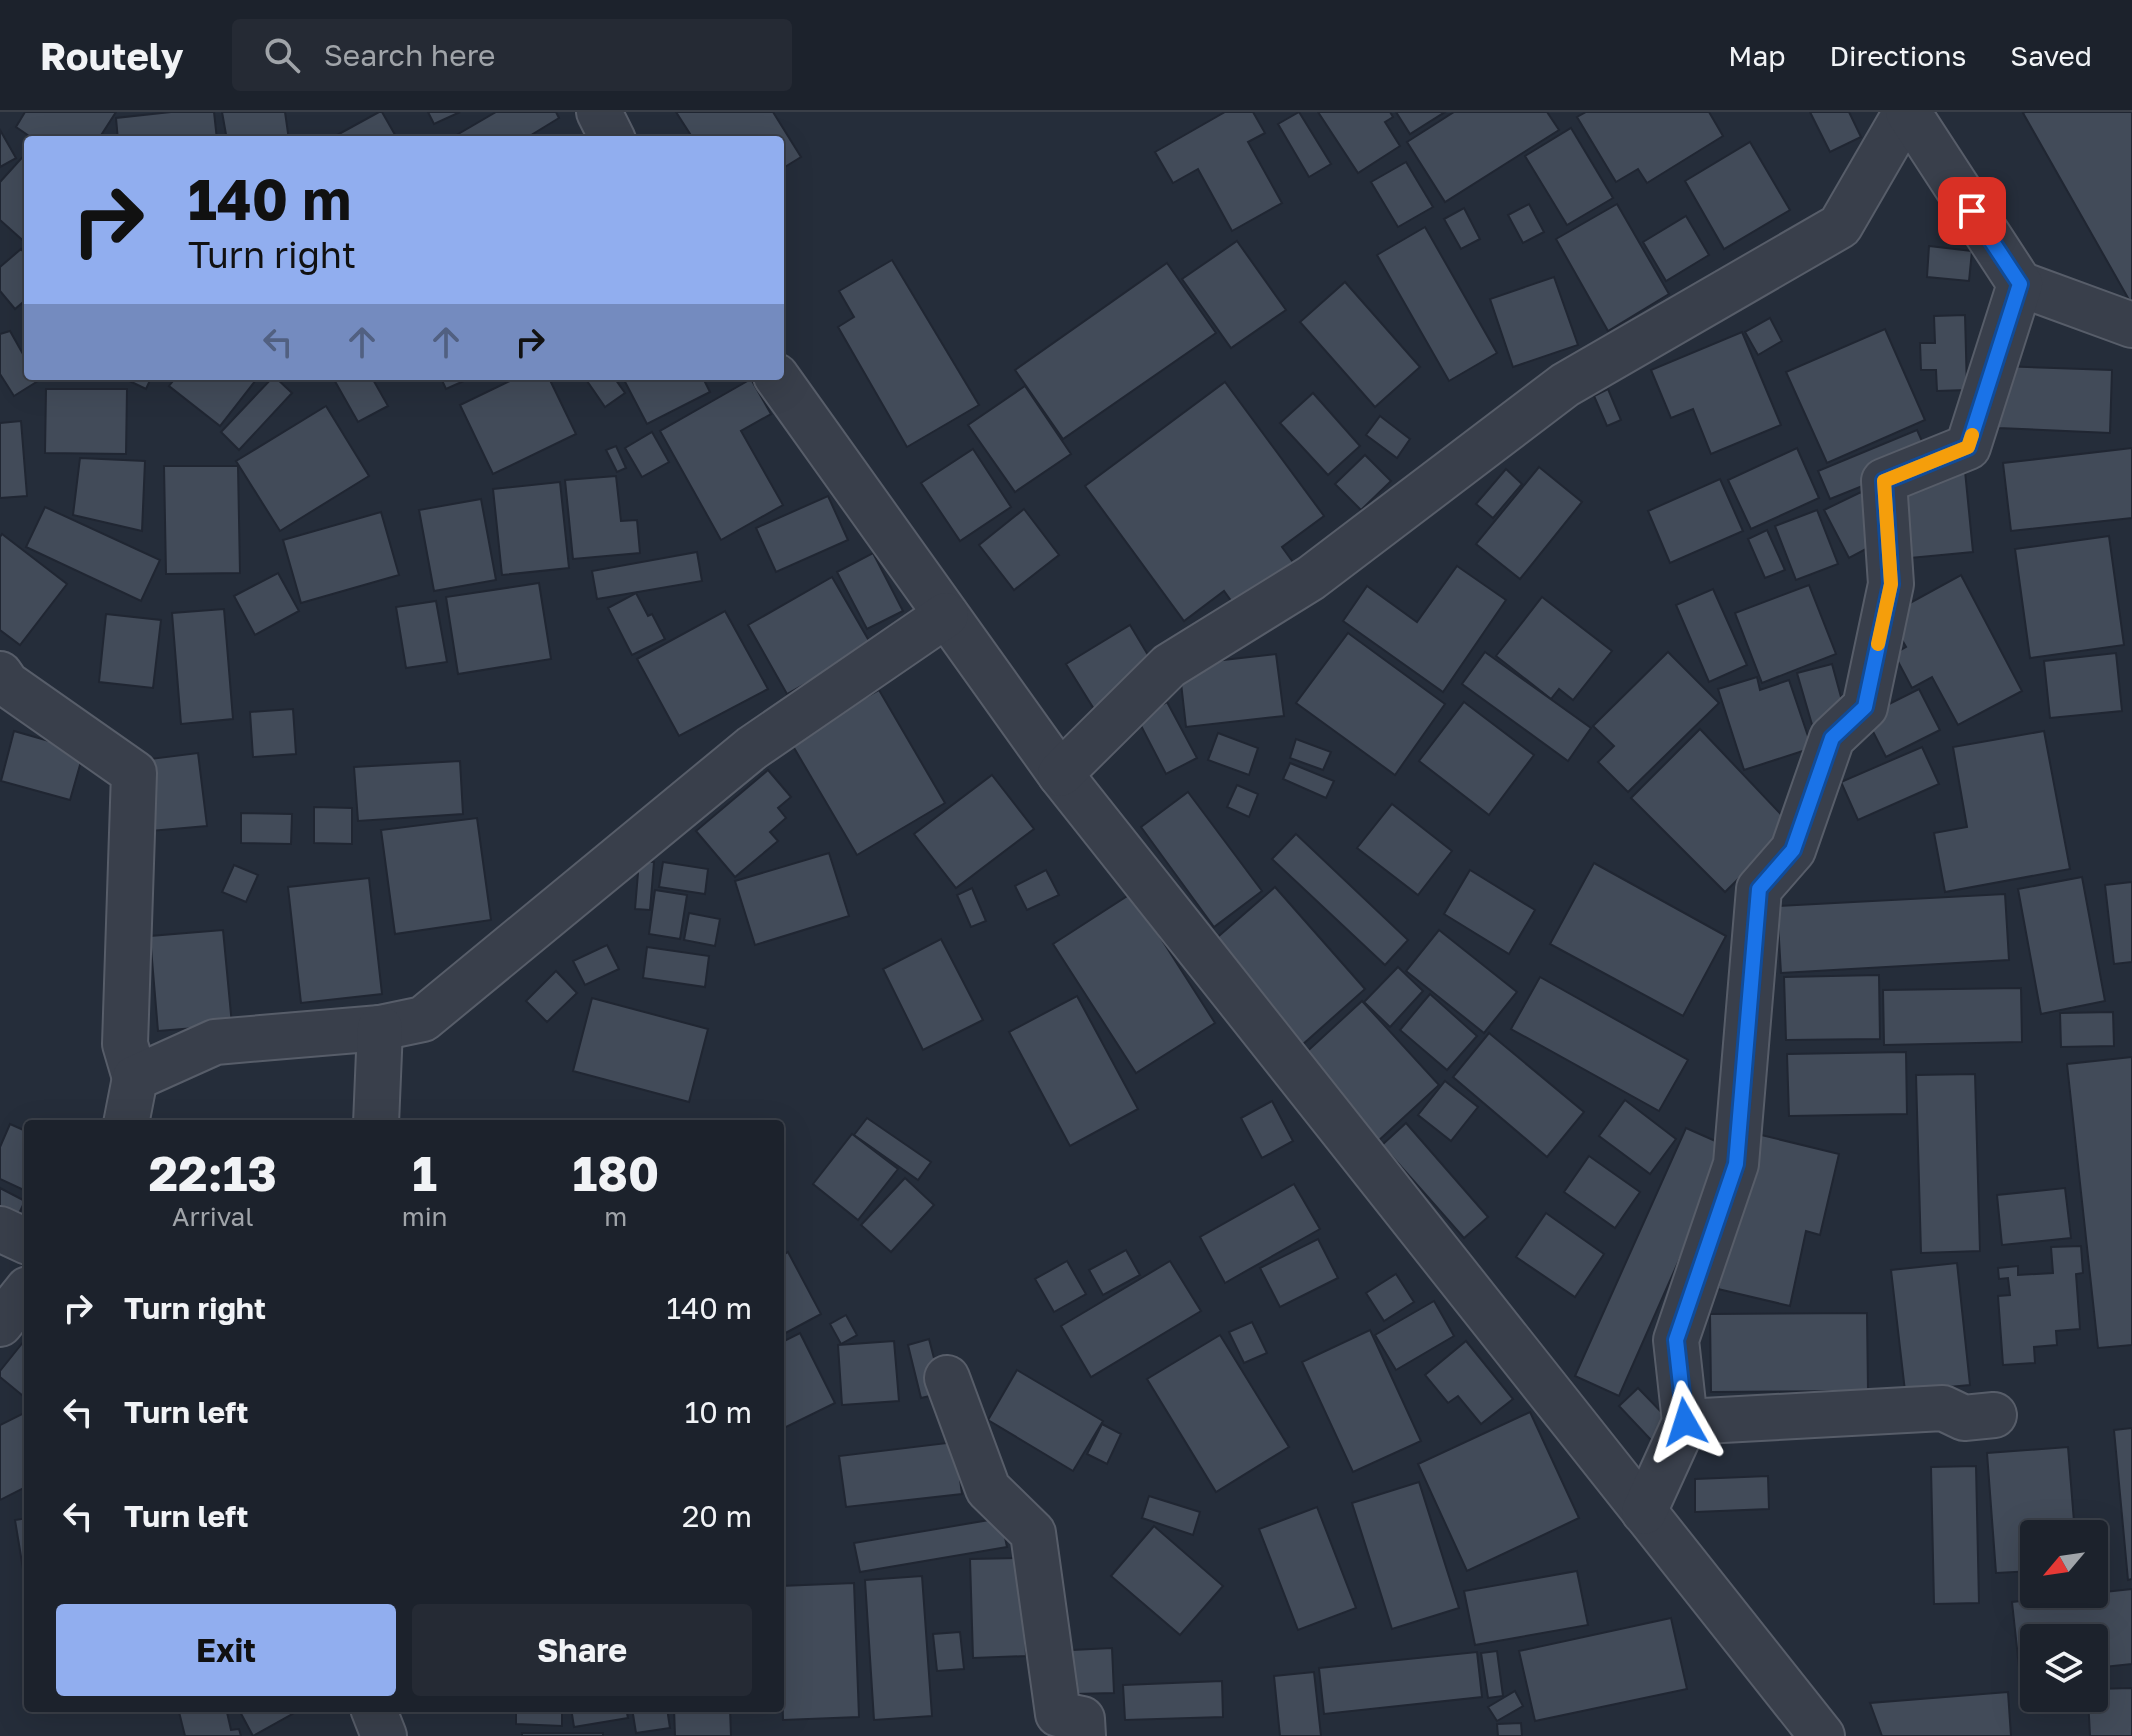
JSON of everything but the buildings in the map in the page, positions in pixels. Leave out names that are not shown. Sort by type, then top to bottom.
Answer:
[{"type":"street","points":[[599,112],[611,136]]},
{"type":"street","points":[[1060,774],[1169,666],[1311,578],[1565,385],[1840,226],[1907,112],[2020,284],[2132,325]]},
{"type":"street","points":[[1644,1512],[1685,1422],[1676,1340],[1736,1164],[1759,889],[1793,850],[1832,738],[1865,707],[1891,584],[1884,481],[1968,447],[2020,284]]},
{"type":"street","points":[[779,380],[1060,774],[1822,1736]]},
{"type":"street","points":[[135,1078],[215,1042],[380,1028],[423,1019],[752,748],[946,615]]},
{"type":"street","points":[[0,674],[7,684],[134,773],[125,1044],[135,1078],[127,1120]]},
{"type":"street","points":[[376,1120],[380,1028]]},
{"type":"street","points":[[0,1229],[24,1240]]},
{"type":"street","points":[[0,1324],[24,1294]]},
{"type":"street","points":[[947,1378],[988,1489],[1033,1533],[1058,1714],[1082,1719],[1083,1736]]},
{"type":"street","points":[[1685,1422],[1943,1408],[1964,1418],[1994,1415]]},
{"type":"street","points":[[375,1712],[384,1736]]},
{"type":"slow traffic","points":[[1878,644],[1891,584],[1884,481],[1968,447],[1972,435]]},
{"type":"route","points":[[1685,1422],[1676,1340],[1736,1164],[1759,889],[1793,850],[1832,738],[1865,707],[1891,584],[1884,481],[1968,447],[2020,284],[1972,211]]}]
